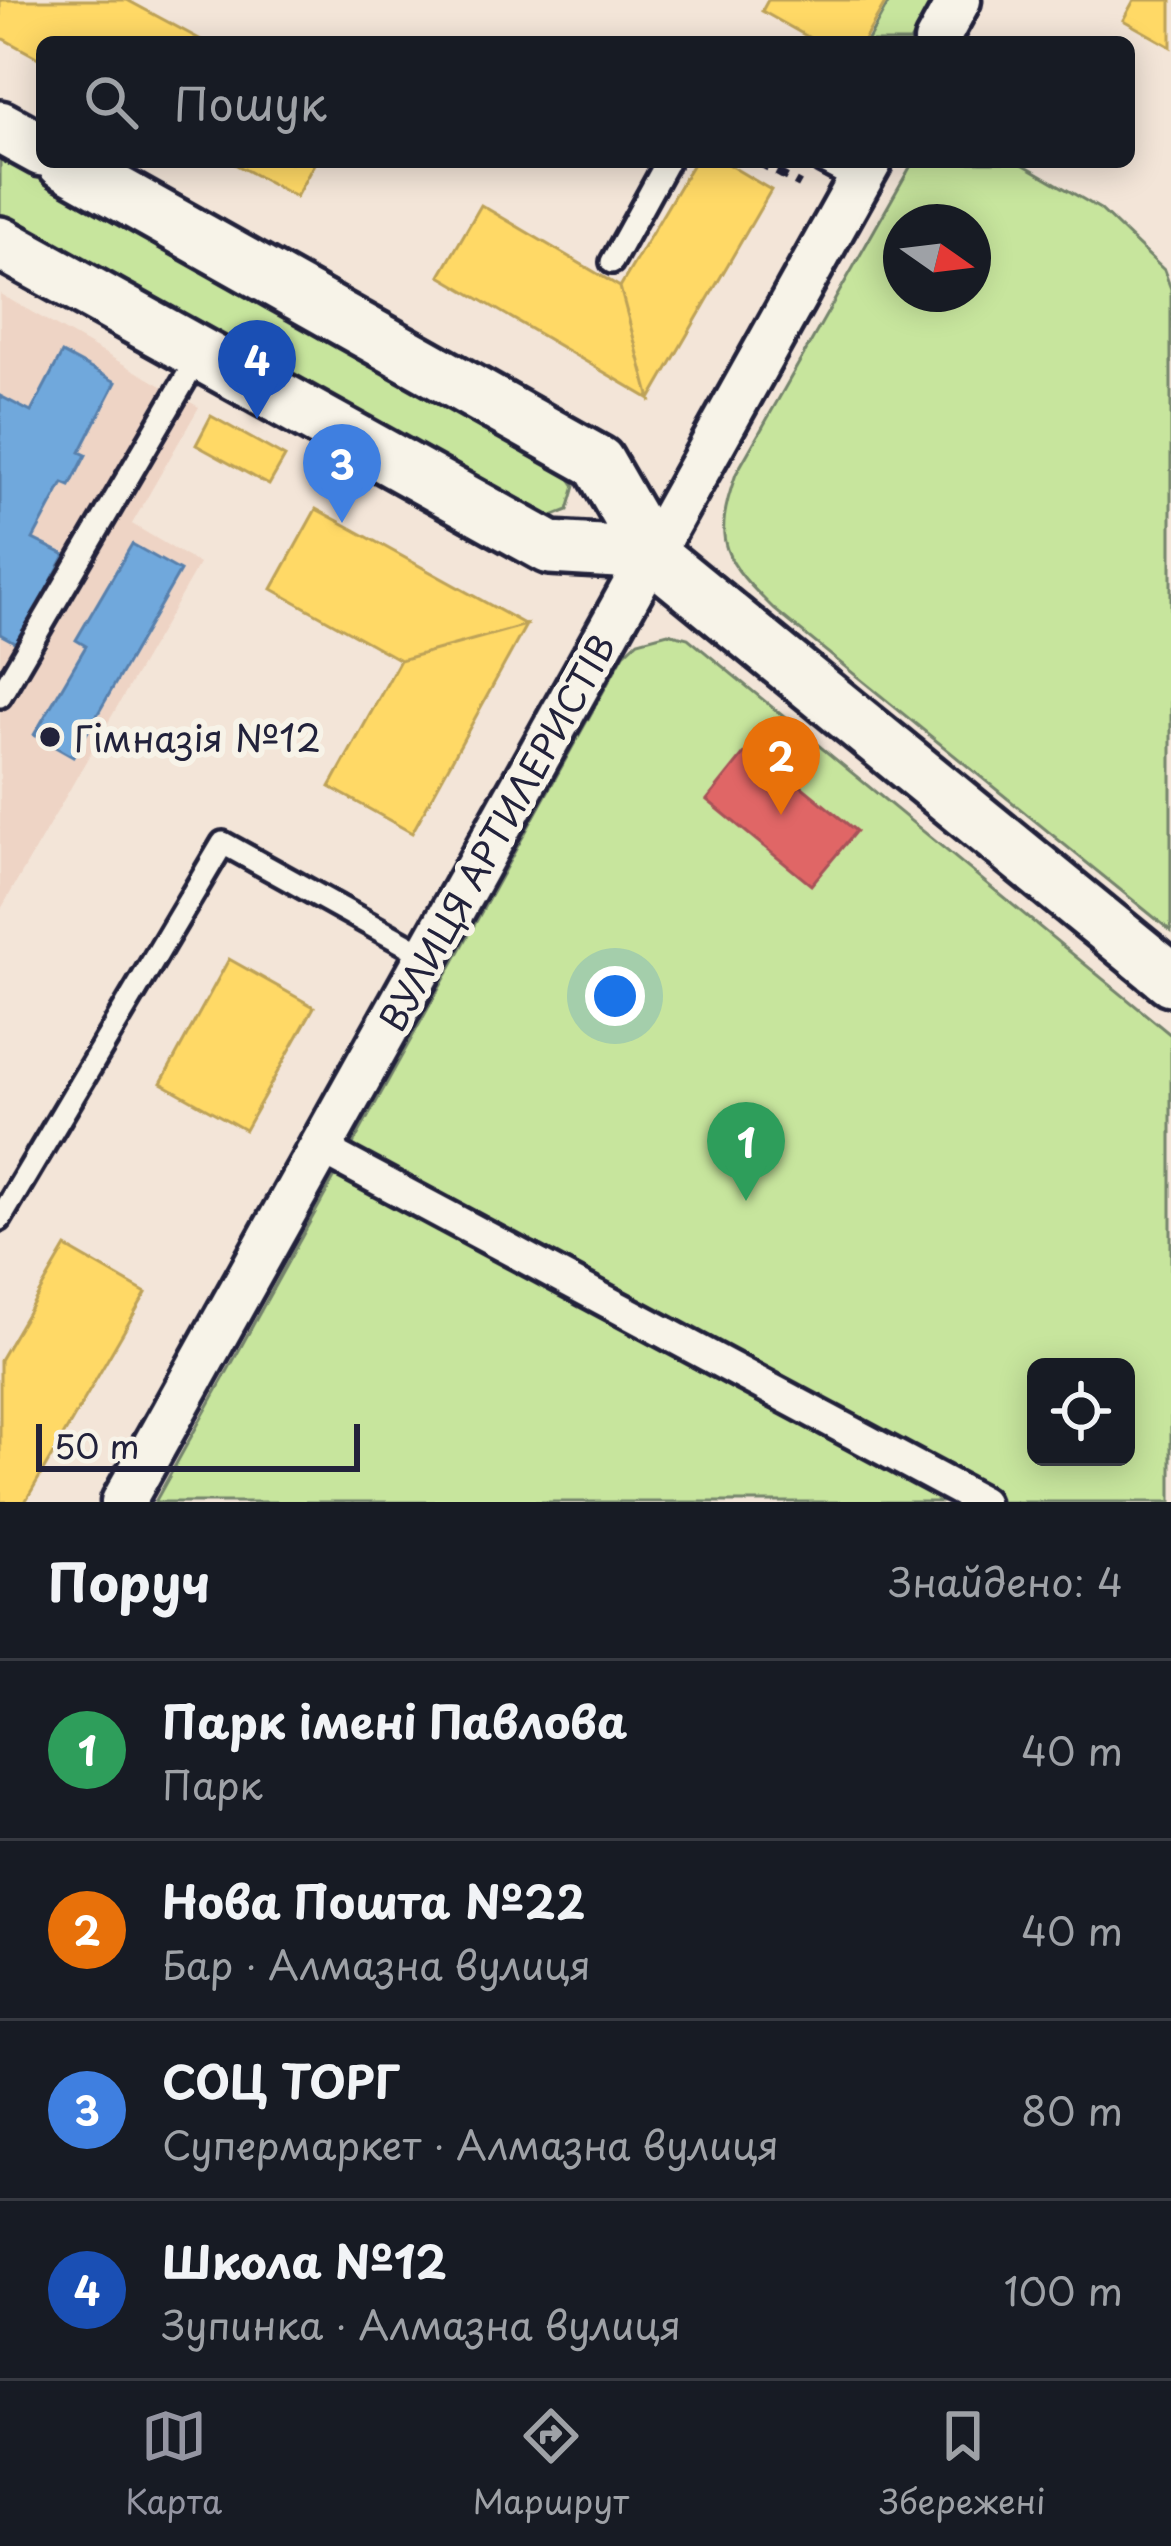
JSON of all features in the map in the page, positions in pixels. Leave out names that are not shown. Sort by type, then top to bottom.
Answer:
[{"type":"street","points":[[939,36],[959,0]]},
{"type":"street","points":[[0,127],[36,147]]},
{"type":"street","points":[[74,168],[598,463],[651,554],[1171,979]]},
{"type":"street","name":"ВУЛИЦЯ АРТИЛЕРИСТІВ","points":[[123,1502],[651,554],[850,168]]},
{"type":"street","points":[[0,243],[550,548],[651,554]]},
{"type":"street","points":[[320,1148],[982,1502]]},
{"type":"lane","points":[[612,262],[664,168]]},
{"type":"lane","points":[[0,696],[200,354]]},
{"type":"lane","points":[[0,1219],[223,843],[427,956]]},
{"type":"shaded area","name":"Гімназія №12","points":[[0,294],[199,407],[132,524],[199,564],[0,911]]},
{"type":"green space","points":[[890,0],[933,0],[913,36],[870,36]]},
{"type":"green space","points":[[0,153],[561,466],[575,486],[568,510],[545,519],[0,219]]},
{"type":"green space","points":[[910,168],[1029,168],[1100,209],[1164,270],[1171,289],[1171,931],[775,610],[734,563],[727,550],[724,518],[736,474],[883,215],[883,312],[991,312],[991,204],[889,204]]},
{"type":"green space","points":[[668,633],[688,638],[1171,1035],[1171,1502],[155,1502],[624,654],[638,641]]},
{"type":"building: Житло","points":[[0,0],[127,0],[194,36],[36,36],[36,57],[0,37]]},
{"type":"building: Житло","points":[[768,0],[887,0],[866,36],[806,36],[762,11]]},
{"type":"building: Житло","points":[[1134,0],[1171,0],[1171,47],[1123,20]]},
{"type":"building: Житло","points":[[242,168],[312,168],[296,197]]},
{"type":"building: Житло","points":[[690,168],[734,168],[771,190],[650,399],[620,287]]},
{"type":"building: Житло","points":[[481,205],[620,287],[650,399],[440,276]]},
{"type":"building: Житло","points":[[211,416],[285,457],[269,485],[196,445]]},
{"type":"building: Житло","points":[[316,509],[526,625],[400,660],[272,589]]},
{"type":"building: Житло","points":[[526,625],[412,833],[330,787],[400,660]]},
{"type":"building: Житло","points":[[229,959],[314,1007],[245,1130],[161,1083]]},
{"type":"building: Житло","points":[[66,1247],[146,1293],[25,1502],[0,1502],[0,1360]]},
{"type":"building: Торгівля","points":[[751,745],[856,831],[811,885],[707,800]]},
{"type":"building: Школи","points":[[62,353],[116,382],[80,452],[86,455],[70,486],[63,483],[33,539],[65,555],[18,644],[0,634],[0,396],[31,412]]},
{"type":"building: Школи","points":[[132,544],[180,571],[73,757],[34,735],[86,646],[76,640]]},
{"type":"place","name":"Школа №12","points":[[257,419]]},
{"type":"place","name":"СОЦ ТОРГ","points":[[342,523]]},
{"type":"place","name":"Гімназія №12","points":[[50,737]]},
{"type":"place","name":"Нова Пошта №22","points":[[781,815]]},
{"type":"place","name":"Парк імені Павлова","points":[[746,1201]]}]
